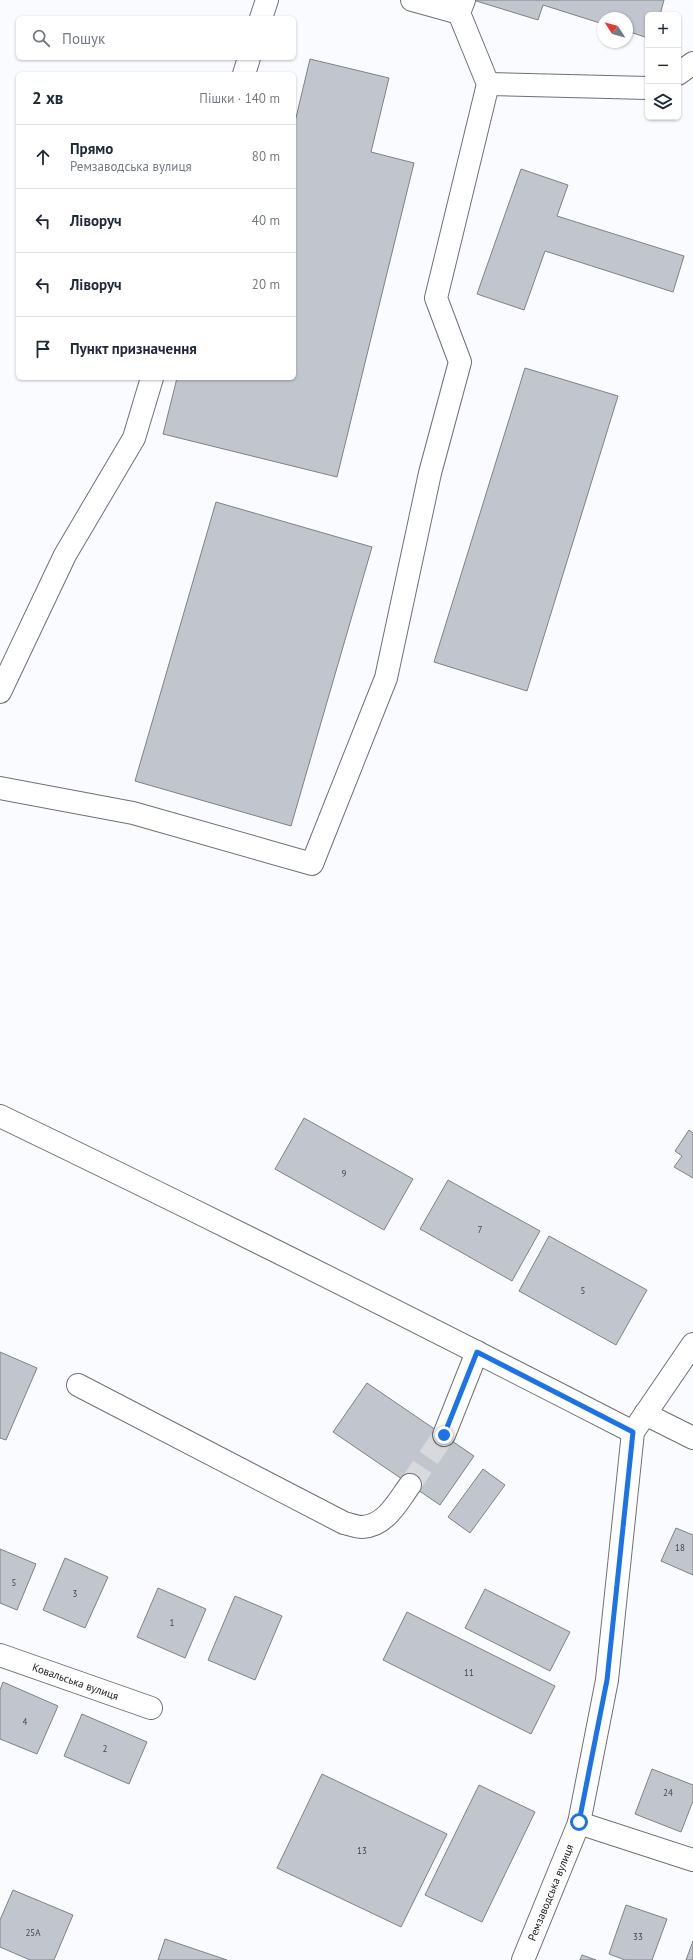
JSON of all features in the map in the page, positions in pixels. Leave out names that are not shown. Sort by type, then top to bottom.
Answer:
[{"type":"street","points":[[262,16],[267,0]]},
{"type":"street","points":[[0,788],[133,813],[312,864],[386,678],[430,472],[460,362],[436,298],[488,84],[461,6],[412,0]]},
{"type":"street","points":[[245,72],[248,60]]},
{"type":"street","points":[[681,72],[693,63]]},
{"type":"street","points":[[488,84],[645,88]]},
{"type":"street","points":[[0,692],[65,555],[134,438],[151,380]]},
{"type":"street","points":[[0,1116],[152,1189],[477,1352],[639,1423],[693,1438]]},
{"type":"street","name":"Ремзаводська вулиця","points":[[523,1960],[579,1822],[607,1680],[639,1423],[693,1344]]},
{"type":"street","points":[[444,1435],[477,1352]]},
{"type":"street","points":[[78,1385],[344,1523],[361,1527],[374,1525],[386,1517],[410,1485]]},
{"type":"street","name":"Ковальська вулиця","points":[[0,1655],[151,1708]]},
{"type":"street","points":[[579,1822],[693,1860]]},
{"type":"building","points":[[473,0],[664,0],[661,12],[645,12],[645,37],[633,33],[633,12],[597,12],[597,22],[543,5],[538,20]]},
{"type":"building","points":[[310,59],[389,78],[371,152],[414,163],[337,477],[163,434],[176,380],[296,380],[296,118]]},
{"type":"building","points":[[521,169],[568,185],[557,216],[684,256],[673,292],[545,251],[524,310],[477,294]]},
{"type":"building","points":[[525,368],[618,396],[527,691],[434,662]]},
{"type":"building","points":[[216,502],[372,547],[291,826],[135,781]]},
{"type":"building","points":[[304,1118],[413,1179],[384,1230],[275,1169]]},
{"type":"building","points":[[689,1130],[693,1133],[693,1178],[674,1167],[682,1156],[675,1151]]},
{"type":"building","points":[[448,1180],[540,1231],[512,1281],[420,1229]]},
{"type":"building","points":[[549,1236],[647,1290],[616,1345],[519,1291]]},
{"type":"building","points":[[0,1352],[37,1368],[6,1440],[0,1438]]},
{"type":"building","points":[[367,1383],[474,1456],[440,1505],[333,1432]]},
{"type":"building","points":[[483,1469],[505,1485],[470,1533],[448,1517]]},
{"type":"building","points":[[676,1528],[693,1535],[693,1575],[661,1561]]},
{"type":"building","points":[[0,1549],[36,1564],[17,1610],[0,1603]]},
{"type":"building","points":[[65,1558],[108,1577],[85,1628],[43,1610]]},
{"type":"building","points":[[158,1588],[206,1609],[185,1658],[137,1637]]},
{"type":"building","points":[[485,1589],[570,1632],[550,1671],[465,1628]]},
{"type":"building","points":[[235,1596],[282,1616],[255,1680],[208,1660]]},
{"type":"building","points":[[407,1612],[555,1686],[531,1734],[383,1660]]},
{"type":"building","points":[[3,1682],[58,1706],[37,1754],[0,1739],[0,1690]]},
{"type":"building","points":[[82,1714],[147,1742],[129,1784],[64,1756]]},
{"type":"building","points":[[652,1769],[693,1785],[693,1801],[681,1832],[635,1814]]},
{"type":"building","points":[[322,1774],[447,1834],[401,1927],[277,1868]]},
{"type":"building","points":[[479,1785],[535,1812],[482,1922],[425,1895]]},
{"type":"building","points":[[13,1890],[73,1915],[54,1960],[30,1960],[0,1947],[0,1920]]},
{"type":"building","points":[[626,1905],[667,1919],[652,1960],[625,1960],[609,1954]]},
{"type":"building","points":[[165,1939],[227,1960],[158,1960]]},
{"type":"building","points":[[693,1941],[693,1960],[686,1960]]},
{"type":"building","points":[[582,1955],[596,1960],[580,1960]]},
{"type":"tunnel","points":[[410,1485],[444,1435]]},
{"type":"route","points":[[444,1435],[477,1352],[633,1432],[607,1680],[579,1822]]}]
